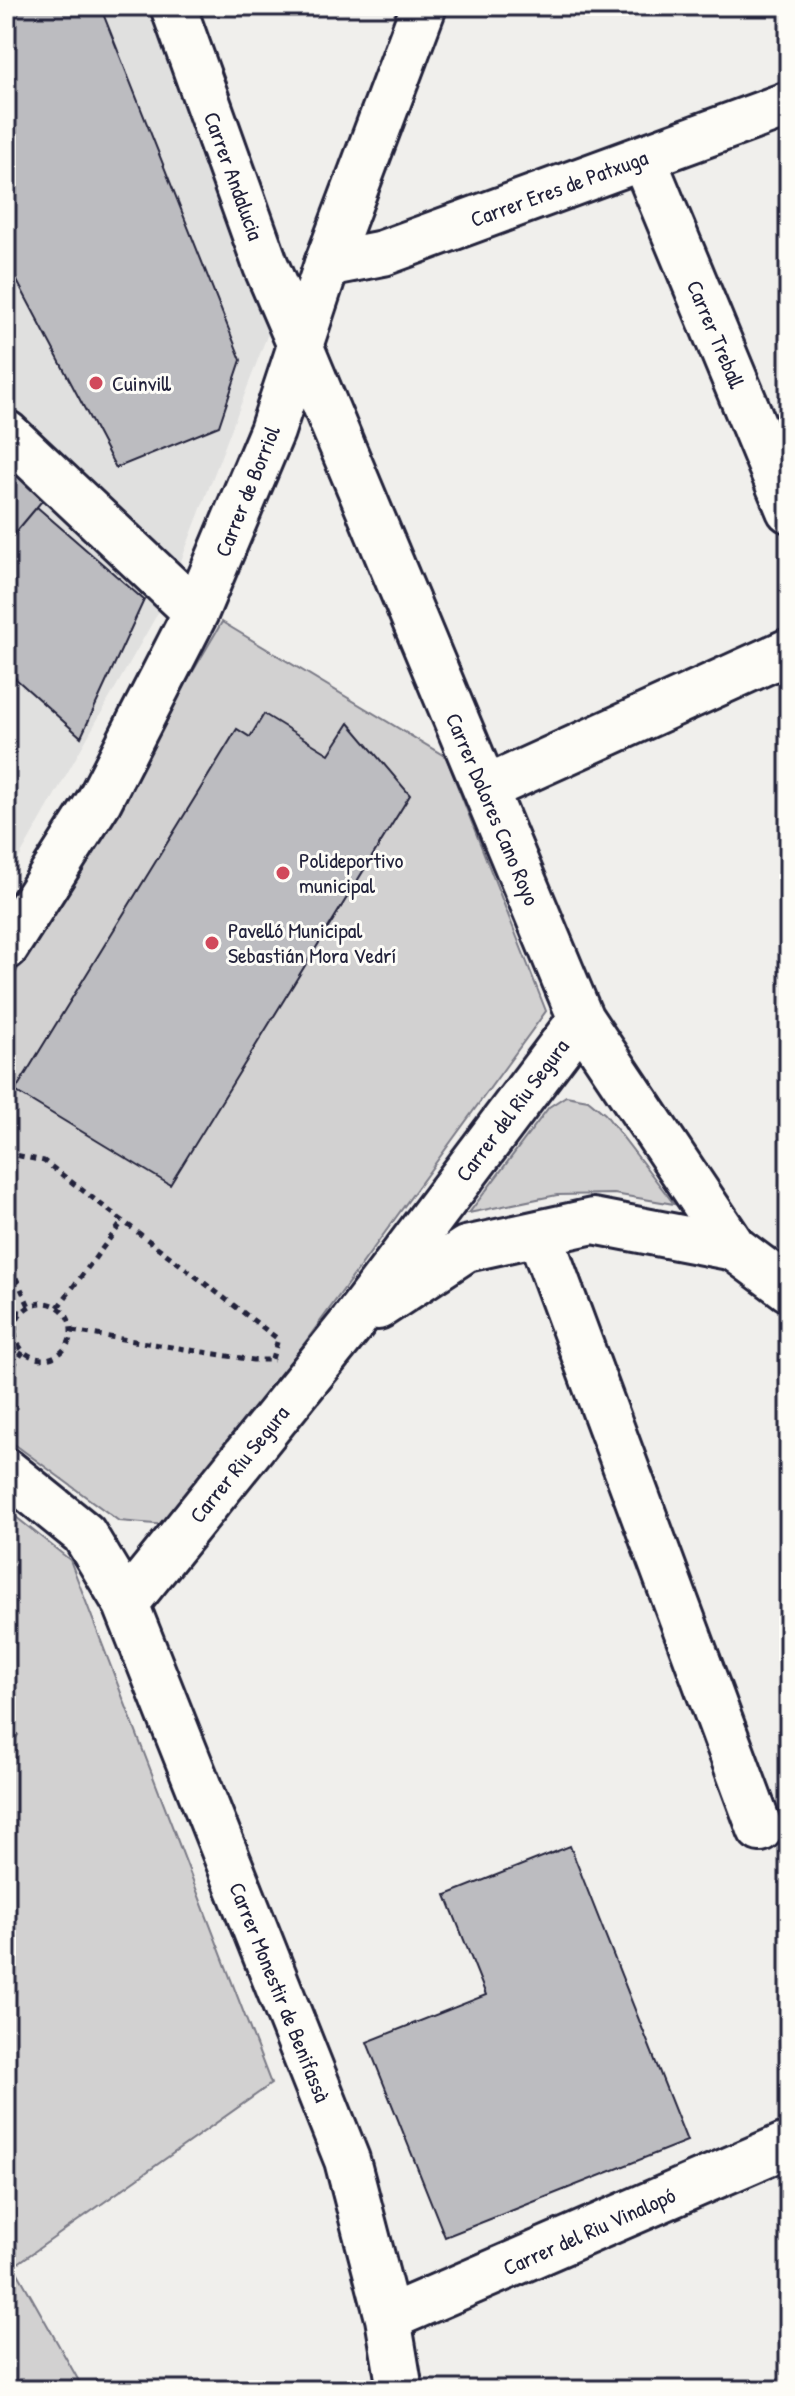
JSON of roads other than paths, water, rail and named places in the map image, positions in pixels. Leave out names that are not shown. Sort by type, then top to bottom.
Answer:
[{"type":"street","name":"Carrer Andalucia","points":[[173,6],[266,266],[300,345]]},
{"type":"street","name":"Carrer de Borriol","points":[[6,947],[99,801],[196,612],[272,431],[327,264],[421,8]]},
{"type":"street","name":"Carrer Eres de Patxuga","points":[[327,264],[383,253],[789,104]]},
{"type":"street","name":"Carrer Treball","points":[[643,158],[789,510]]},
{"type":"street","name":"Carrer Dolores Cano Royo","points":[[300,345],[581,1019],[734,1248]]},
{"type":"street","points":[[6,433],[196,612]]},
{"type":"street","points":[[485,789],[789,651]]},
{"type":"street","name":"Carrer del Riu Segura","points":[[352,1323],[581,1019]]},
{"type":"street","name":"Carrer del Riu Segura","points":[[443,1202],[466,1249]]},
{"type":"street","points":[[352,1323],[466,1249],[593,1221],[734,1248],[789,1289]]},
{"type":"street","points":[[539,1233],[760,1829]]},
{"type":"street","name":"Carrer Riu Segura","points":[[126,1604],[290,1368],[352,1323]]},
{"type":"street","name":"Carrer Monestir de Benifassà","points":[[6,1471],[84,1534],[126,1604],[347,2160],[388,2318],[400,2390]]},
{"type":"street","name":"Carrer del Riu Vinalopó","points":[[388,2318],[789,2144]]},
{"type":"place","name":"Cuinvill","points":[[96,383]]},
{"type":"place","name":"Polideportivo municipal","points":[[283,873]]},
{"type":"place","name":"Pavelló Municipal Sebastián Mora Vedrí","points":[[212,943]]}]
